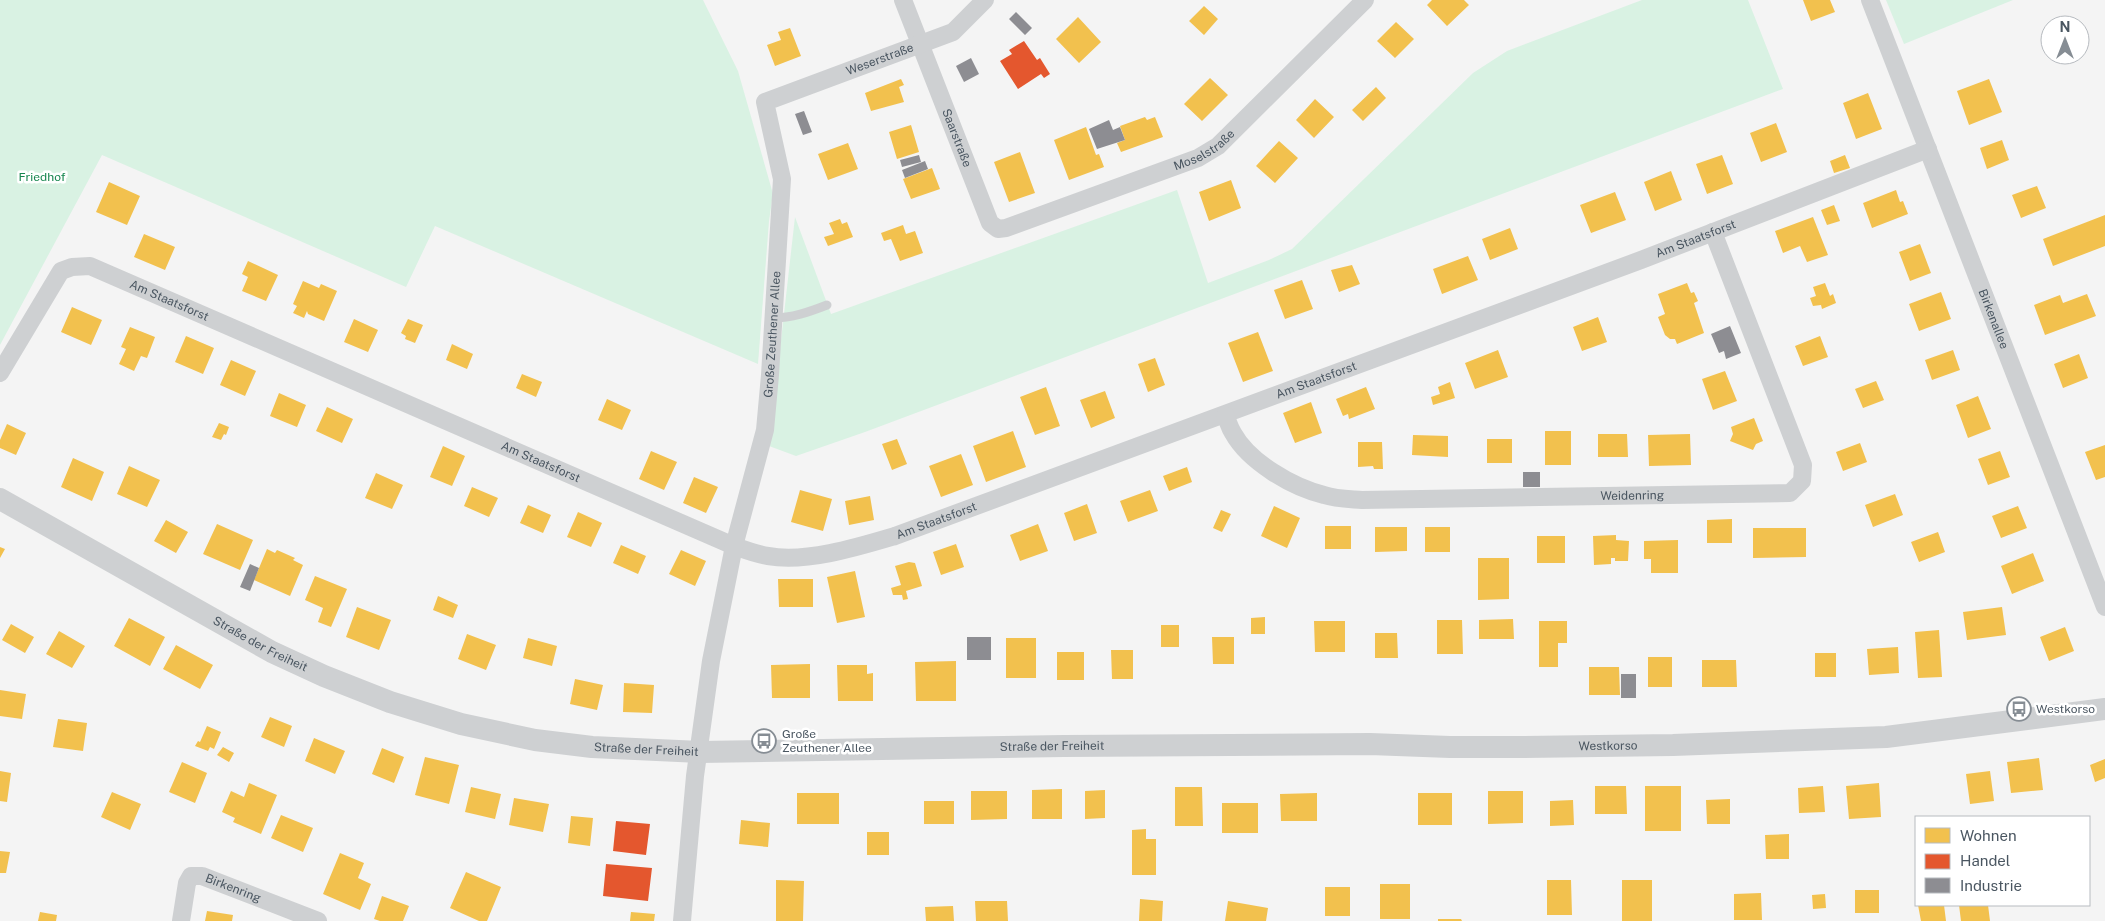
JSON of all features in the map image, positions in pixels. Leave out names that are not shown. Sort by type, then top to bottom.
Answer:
[{"type":"street","name":"Saarstraße","points":[[903,0],[990,223],[998,229]]},
{"type":"street","name":"Weserstraße","points":[[764,102],[953,32],[985,0]]},
{"type":"street","name":"Moselstraße","points":[[998,229],[1006,228],[1198,158],[1218,146],[1365,0]]},
{"type":"street","name":"Birkenallee","points":[[1870,0],[2105,607]]},
{"type":"street","name":"Große Zeuthener Allee","points":[[682,921],[695,776],[700,752],[711,661],[734,546],[765,430],[782,180],[764,102]]},
{"type":"street","name":"Am Staatsforst","points":[[0,374],[61,271],[72,267],[90,266],[734,546],[769,556],[805,556],[839,552],[895,536],[1225,415],[1713,232],[1928,149]]},
{"type":"street","name":"Weidenring","points":[[1225,415],[1233,433],[1244,448],[1262,463],[1290,483],[1324,496],[1362,500],[1790,493],[1802,481],[1803,465],[1713,232]]},
{"type":"street","name":"Straße der Freiheit","points":[[0,499],[274,654],[370,695],[461,724],[535,740],[616,749],[700,752],[888,748],[1348,744]]},
{"type":"street","name":"Westkorso","points":[[1348,744],[1524,747],[1849,739],[1917,733],[2105,709]]},
{"type":"street","name":"Birkenring","points":[[181,921],[187,883],[191,876],[202,876],[318,921]]},
{"type":"lane","points":[[773,318],[784,318],[805,313],[827,305]]},
{"type":"green space","name":"Friedhof","points":[[0,0],[703,0],[738,71],[773,194],[769,221],[758,364],[435,226],[406,287],[102,155],[0,345]]},
{"type":"green space","points":[[1642,0],[1748,0],[1783,89],[865,432],[796,456],[769,446],[795,217],[831,314],[1177,190],[1208,283],[1269,260],[1292,249],[1473,73],[1507,51]]},
{"type":"green space","points":[[1886,0],[2013,0],[1904,44]]},
{"type":"building: Wohnen","points":[[1432,0],[1464,0],[1469,5],[1447,26],[1427,5]]},
{"type":"building: Wohnen","points":[[1803,0],[1830,0],[1835,12],[1811,21]]},
{"type":"building: Wohnen","points":[[1204,6],[1218,19],[1204,35],[1189,21]]},
{"type":"building: Wohnen","points":[[1078,17],[1101,42],[1079,63],[1056,39]]},
{"type":"building: Wohnen","points":[[1396,22],[1414,39],[1395,58],[1377,41]]},
{"type":"building: Wohnen","points":[[790,28],[801,56],[775,66],[767,45],[781,40],[778,32]]},
{"type":"building: Wohnen","points":[[1210,78],[1228,95],[1202,121],[1184,104]]},
{"type":"building: Wohnen","points":[[901,79],[904,85],[899,87],[904,102],[871,111],[865,93]]},
{"type":"building: Wohnen","points":[[1989,79],[2002,112],[1969,125],[1957,91]]},
{"type":"building: Wohnen","points":[[1376,87],[1386,98],[1363,121],[1352,110]]},
{"type":"building: Wohnen","points":[[1868,93],[1882,129],[1856,139],[1843,103]]},
{"type":"building: Wohnen","points":[[1315,99],[1334,117],[1314,138],[1296,120]]},
{"type":"building: Wohnen","points":[[1145,117],[1147,120],[1155,117],[1163,137],[1121,152],[1117,143],[1125,140],[1120,126]]},
{"type":"building: Wohnen","points":[[1776,123],[1787,152],[1761,162],[1750,133]]},
{"type":"building: Wohnen","points":[[911,125],[919,152],[897,159],[889,132]]},
{"type":"building: Wohnen","points":[[1086,127],[1096,155],[1099,154],[1104,167],[1069,180],[1054,140]]},
{"type":"building: Wohnen","points":[[2002,140],[2009,160],[1987,169],[1980,148]]},
{"type":"building: Wohnen","points":[[1279,141],[1298,158],[1275,183],[1256,166]]},
{"type":"building: Wohnen","points":[[848,143],[858,169],[828,180],[818,154]]},
{"type":"building: Wohnen","points":[[1020,152],[1035,193],[1009,202],[994,162]]},
{"type":"building: Wohnen","points":[[1722,155],[1733,184],[1707,194],[1696,164]]},
{"type":"building: Wohnen","points":[[1845,155],[1850,168],[1834,173],[1830,161]]},
{"type":"building: Wohnen","points":[[932,168],[940,189],[911,199],[903,179]]},
{"type":"building: Wohnen","points":[[1671,171],[1682,200],[1655,211],[1644,182]]},
{"type":"building: Wohnen","points":[[1231,180],[1241,208],[1209,221],[1199,192]]},
{"type":"building: Wohnen","points":[[109,182],[140,196],[127,225],[96,212]]},
{"type":"building: Wohnen","points":[[2037,186],[2046,208],[2021,218],[2012,195]]},
{"type":"building: Wohnen","points":[[1896,190],[1900,202],[1903,201],[1908,214],[1872,228],[1863,203]]},
{"type":"building: Wohnen","points":[[1615,192],[1626,220],[1591,233],[1580,205]]},
{"type":"building: Wohnen","points":[[1834,205],[1840,221],[1827,225],[1821,210]]},
{"type":"building: Wohnen","points":[[2105,215],[2105,246],[2053,266],[2043,239]]},
{"type":"building: Wohnen","points":[[1813,217],[1828,255],[1807,262],[1800,246],[1783,253],[1775,231]]},
{"type":"building: Wohnen","points":[[840,219],[842,224],[847,222],[853,237],[828,246],[824,237],[834,234],[829,223]]},
{"type":"building: Wohnen","points":[[903,225],[906,234],[915,231],[923,253],[900,261],[891,239],[884,241],[881,233]]},
{"type":"building: Wohnen","points":[[1510,228],[1518,249],[1490,260],[1482,239]]},
{"type":"building: Wohnen","points":[[144,234],[175,247],[165,270],[134,257]]},
{"type":"building: Wohnen","points":[[1920,244],[1931,273],[1910,281],[1899,252]]},
{"type":"building: Wohnen","points":[[1468,256],[1478,280],[1442,294],[1433,269]]},
{"type":"building: Wohnen","points":[[248,261],[278,275],[266,301],[242,291],[248,277],[242,274]]},
{"type":"building: Wohnen","points":[[1352,265],[1360,284],[1339,292],[1331,270]]},
{"type":"building: Wohnen","points":[[1302,280],[1313,309],[1285,319],[1274,290]]},
{"type":"building: Wohnen","points":[[303,281],[319,288],[321,284],[337,291],[324,321],[308,314],[307,311],[304,318],[293,313],[297,306],[293,304]]},
{"type":"building: Wohnen","points":[[1687,283],[1691,293],[1694,292],[1698,301],[1694,303],[1704,333],[1677,344],[1675,339],[1670,339],[1665,335],[1658,317],[1665,314],[1658,294]]},
{"type":"building: Wohnen","points":[[1825,283],[1830,296],[1833,294],[1836,303],[1822,309],[1821,305],[1813,306],[1810,298],[1816,296],[1813,287]]},
{"type":"building: Wohnen","points":[[1941,292],[1951,319],[1919,331],[1909,304]]},
{"type":"building: Wohnen","points":[[2087,294],[2096,316],[2045,335],[2034,305],[2060,295],[2063,303]]},
{"type":"building: Wohnen","points":[[72,307],[102,320],[91,345],[61,332]]},
{"type":"building: Wohnen","points":[[1598,317],[1607,342],[1582,351],[1573,327]]},
{"type":"building: Wohnen","points":[[354,319],[378,330],[368,352],[344,342]]},
{"type":"building: Wohnen","points":[[408,319],[423,325],[415,343],[405,339],[406,336],[401,333]]},
{"type":"building: Wohnen","points":[[130,327],[155,337],[147,358],[141,356],[134,371],[119,364],[126,349],[121,347]]},
{"type":"building: Wohnen","points":[[1258,332],[1273,371],[1243,382],[1228,343]]},
{"type":"building: Wohnen","points":[[186,336],[214,348],[203,374],[175,362]]},
{"type":"building: Wohnen","points":[[1820,336],[1828,357],[1803,366],[1795,346]]},
{"type":"building: Wohnen","points":[[452,344],[473,354],[467,369],[446,360]]},
{"type":"building: Wohnen","points":[[1498,350],[1508,377],[1475,389],[1465,363]]},
{"type":"building: Wohnen","points":[[1953,350],[1960,370],[1932,380],[1925,360]]},
{"type":"building: Wohnen","points":[[2079,354],[2088,378],[2063,388],[2054,364]]},
{"type":"building: Wohnen","points":[[1155,358],[1165,385],[1148,392],[1138,364]]},
{"type":"building: Wohnen","points":[[231,360],[256,371],[245,396],[220,385]]},
{"type":"building: Wohnen","points":[[1725,371],[1737,401],[1713,410],[1702,379]]},
{"type":"building: Wohnen","points":[[522,374],[542,382],[536,397],[516,388]]},
{"type":"building: Wohnen","points":[[1876,381],[1884,400],[1863,408],[1855,389]]},
{"type":"building: Wohnen","points":[[1450,382],[1455,398],[1433,405],[1431,397],[1440,394],[1438,387]]},
{"type":"building: Wohnen","points":[[1046,387],[1060,426],[1035,435],[1020,397]]},
{"type":"building: Wohnen","points":[[1366,387],[1375,409],[1349,419],[1348,414],[1343,416],[1336,399]]},
{"type":"building: Wohnen","points":[[1105,391],[1115,418],[1091,428],[1080,400]]},
{"type":"building: Wohnen","points":[[279,393],[306,405],[297,427],[270,416]]},
{"type":"building: Wohnen","points":[[1978,396],[1991,429],[1968,438],[1956,405]]},
{"type":"building: Wohnen","points":[[607,399],[631,410],[622,430],[598,420]]},
{"type":"building: Wohnen","points":[[1311,402],[1322,433],[1295,443],[1283,413]]},
{"type":"building: Wohnen","points":[[327,407],[353,419],[342,443],[316,431]]},
{"type":"building: Wohnen","points":[[1754,418],[1763,441],[1756,444],[1753,450],[1730,441],[1733,434],[1731,427]]},
{"type":"building: Wohnen","points":[[219,423],[229,427],[226,435],[224,434],[221,440],[212,437]]},
{"type":"building: Wohnen","points":[[7,424],[26,433],[16,455],[0,448],[0,440]]},
{"type":"building: Wohnen","points":[[1013,431],[1026,467],[986,482],[973,446]]},
{"type":"building: Wohnen","points":[[1545,431],[1571,431],[1571,465],[1545,465]]},
{"type":"building: Wohnen","points":[[1598,434],[1627,434],[1628,457],[1598,457]]},
{"type":"building: Wohnen","points":[[1690,434],[1691,465],[1649,466],[1648,435]]},
{"type":"building: Wohnen","points":[[1413,435],[1448,436],[1448,457],[1412,455]]},
{"type":"building: Wohnen","points":[[897,439],[907,464],[892,470],[882,444]]},
{"type":"building: Wohnen","points":[[1487,439],[1512,439],[1512,463],[1487,463]]},
{"type":"building: Wohnen","points":[[1358,442],[1382,442],[1383,469],[1374,469],[1373,466],[1358,467]]},
{"type":"building: Wohnen","points":[[1860,443],[1867,462],[1843,471],[1836,452]]},
{"type":"building: Wohnen","points":[[2105,445],[2105,477],[2096,480],[2085,452]]},
{"type":"building: Wohnen","points":[[443,446],[465,456],[452,486],[430,477]]},
{"type":"building: Wohnen","points":[[651,451],[677,462],[664,490],[639,479]]},
{"type":"building: Wohnen","points":[[2000,451],[2010,477],[1988,485],[1978,459]]},
{"type":"building: Wohnen","points":[[961,454],[973,485],[941,497],[929,466]]},
{"type":"building: Wohnen","points":[[73,458],[104,472],[92,501],[61,487]]},
{"type":"building: Wohnen","points":[[129,466],[160,480],[147,507],[117,494]]},
{"type":"building: Wohnen","points":[[1187,467],[1192,482],[1169,491],[1163,476]]},
{"type":"building: Wohnen","points":[[376,473],[403,485],[392,509],[365,498]]},
{"type":"building: Wohnen","points":[[694,477],[718,487],[706,513],[683,503]]},
{"type":"building: Wohnen","points":[[472,487],[498,498],[489,517],[464,506]]},
{"type":"building: Wohnen","points":[[800,490],[832,499],[823,531],[791,522]]},
{"type":"building: Wohnen","points":[[1150,490],[1158,511],[1128,522],[1120,501]]},
{"type":"building: Wohnen","points":[[1895,494],[1903,515],[1873,527],[1865,505]]},
{"type":"building: Wohnen","points":[[870,496],[874,520],[849,525],[845,501]]},
{"type":"building: Wohnen","points":[[1087,504],[1097,533],[1074,541],[1064,513]]},
{"type":"building: Wohnen","points":[[528,505],[551,515],[543,533],[520,523]]},
{"type":"building: Wohnen","points":[[1274,506],[1300,518],[1287,548],[1261,536]]},
{"type":"building: Wohnen","points":[[2018,506],[2027,528],[2001,538],[1992,516]]},
{"type":"building: Wohnen","points":[[1221,510],[1231,514],[1222,532],[1213,528]]},
{"type":"building: Wohnen","points":[[578,512],[602,523],[591,547],[567,537]]},
{"type":"building: Wohnen","points":[[1732,519],[1732,543],[1707,543],[1707,520]]},
{"type":"building: Wohnen","points":[[166,520],[188,532],[176,553],[154,541]]},
{"type":"building: Wohnen","points":[[217,524],[253,540],[240,570],[203,554]]},
{"type":"building: Wohnen","points":[[1038,524],[1048,551],[1020,561],[1010,535]]},
{"type":"building: Wohnen","points":[[1325,526],[1351,526],[1351,549],[1325,549]]},
{"type":"building: Wohnen","points":[[1375,527],[1407,527],[1407,551],[1375,552]]},
{"type":"building: Wohnen","points":[[1425,527],[1450,527],[1450,552],[1425,552]]},
{"type":"building: Wohnen","points":[[1753,528],[1806,528],[1806,557],[1753,558]]},
{"type":"building: Wohnen","points":[[1938,532],[1945,552],[1919,562],[1911,542]]},
{"type":"building: Wohnen","points":[[1616,535],[1616,540],[1629,541],[1628,561],[1615,561],[1615,558],[1611,558],[1611,564],[1594,565],[1593,536]]},
{"type":"building: Wohnen","points":[[1537,536],[1565,536],[1565,563],[1537,563]]},
{"type":"building: Wohnen","points":[[1678,540],[1678,573],[1651,573],[1651,559],[1644,559],[1644,541]]},
{"type":"building: Wohnen","points":[[956,544],[964,567],[941,575],[933,552]]},
{"type":"building: Wohnen","points":[[621,545],[646,556],[638,574],[613,563]]},
{"type":"building: Wohnen","points":[[0,547],[5,549],[0,558]]},
{"type":"building: Wohnen","points":[[267,549],[275,553],[277,550],[295,558],[293,560],[303,565],[290,596],[254,580]]},
{"type":"building: Wohnen","points":[[681,550],[706,561],[695,586],[669,574]]},
{"type":"building: Wohnen","points":[[2033,553],[2044,581],[2012,594],[2001,566]]},
{"type":"building: Wohnen","points":[[1478,558],[1509,558],[1509,599],[1478,600]]},
{"type":"building: Wohnen","points":[[909,562],[915,563],[922,586],[906,591],[908,599],[903,600],[902,595],[893,595],[891,588],[901,585],[895,566]]},
{"type":"building: Wohnen","points":[[855,571],[865,617],[837,623],[827,577]]},
{"type":"building: Wohnen","points":[[315,576],[347,589],[331,627],[318,622],[323,608],[305,600]]},
{"type":"building: Wohnen","points":[[778,579],[813,579],[813,607],[779,607]]},
{"type":"building: Wohnen","points":[[438,596],[458,605],[453,618],[433,610]]},
{"type":"building: Wohnen","points":[[357,607],[391,620],[379,650],[346,637]]},
{"type":"building: Wohnen","points":[[2002,607],[2006,635],[1967,640],[1963,612]]},
{"type":"building: Wohnen","points":[[1265,617],[1265,634],[1251,634],[1251,618]]},
{"type":"building: Wohnen","points":[[129,618],[165,637],[150,666],[114,646]]},
{"type":"building: Wohnen","points":[[1513,619],[1514,639],[1479,639],[1479,620]]},
{"type":"building: Wohnen","points":[[1437,620],[1462,620],[1463,654],[1437,654]]},
{"type":"building: Wohnen","points":[[1314,621],[1345,621],[1345,652],[1315,652]]},
{"type":"building: Wohnen","points":[[1539,621],[1567,621],[1567,643],[1558,643],[1558,667],[1539,667]]},
{"type":"building: Wohnen","points":[[11,624],[34,637],[25,653],[2,640]]},
{"type":"building: Wohnen","points":[[1161,625],[1179,625],[1179,647],[1161,647]]},
{"type":"building: Wohnen","points":[[2065,627],[2074,651],[2049,661],[2040,637]]},
{"type":"building: Wohnen","points":[[1939,630],[1942,677],[1918,678],[1915,632]]},
{"type":"building: Wohnen","points":[[59,631],[85,646],[72,668],[46,654]]},
{"type":"building: Wohnen","points":[[1375,633],[1397,633],[1398,658],[1375,658]]},
{"type":"building: Wohnen","points":[[467,634],[496,645],[486,670],[458,659]]},
{"type":"building: Wohnen","points":[[1212,637],[1234,637],[1234,664],[1213,664]]},
{"type":"building: Wohnen","points":[[528,638],[557,646],[552,666],[523,658]]},
{"type":"building: Wohnen","points":[[1006,638],[1036,638],[1036,678],[1006,678]]},
{"type":"building: Wohnen","points":[[176,645],[213,665],[200,689],[163,669]]},
{"type":"building: Wohnen","points":[[1898,647],[1899,673],[1869,675],[1867,649]]},
{"type":"building: Wohnen","points":[[1111,650],[1133,650],[1133,679],[1112,679]]},
{"type":"building: Wohnen","points":[[1057,652],[1084,652],[1084,680],[1057,680]]},
{"type":"building: Wohnen","points":[[1815,653],[1836,653],[1836,677],[1815,677]]},
{"type":"building: Wohnen","points":[[1648,657],[1672,657],[1672,687],[1648,687]]},
{"type":"building: Wohnen","points":[[1702,660],[1736,660],[1737,687],[1702,687]]},
{"type":"building: Wohnen","points":[[956,661],[956,701],[916,701],[915,662]]},
{"type":"building: Wohnen","points":[[810,664],[810,698],[772,698],[771,665]]},
{"type":"building: Wohnen","points":[[837,665],[867,665],[867,674],[873,673],[873,701],[838,701]]},
{"type":"building: Wohnen","points":[[1589,667],[1619,667],[1620,695],[1589,695]]},
{"type":"building: Wohnen","points":[[575,679],[603,685],[597,710],[570,704]]},
{"type":"building: Wohnen","points":[[624,683],[654,685],[652,713],[623,712]]},
{"type":"building: Wohnen","points":[[0,690],[26,694],[22,719],[0,716]]},
{"type":"building: Wohnen","points":[[270,717],[292,726],[284,747],[261,737]]},
{"type":"building: Wohnen","points":[[58,719],[87,723],[83,751],[53,747]]},
{"type":"building: Wohnen","points":[[207,726],[221,732],[214,749],[210,747],[208,751],[195,746],[198,741],[200,742]]},
{"type":"building: Wohnen","points":[[314,738],[345,751],[335,774],[305,761]]},
{"type":"building: Wohnen","points":[[223,747],[234,753],[229,762],[217,755]]},
{"type":"building: Wohnen","points":[[382,748],[404,757],[394,783],[372,774]]},
{"type":"building: Wohnen","points":[[425,757],[459,765],[449,804],[415,795]]},
{"type":"building: Wohnen","points":[[2039,758],[2043,790],[2011,793],[2007,762]]},
{"type":"building: Wohnen","points":[[2105,759],[2105,778],[2095,782],[2090,765]]},
{"type":"building: Wohnen","points":[[182,762],[207,773],[195,803],[169,792]]},
{"type":"building: Wohnen","points":[[0,771],[11,773],[7,802],[0,801]]},
{"type":"building: Wohnen","points":[[1990,771],[1994,801],[1970,804],[1966,774]]},
{"type":"building: Wohnen","points":[[249,783],[277,795],[261,834],[233,822],[235,818],[222,812],[231,791],[244,797]]},
{"type":"building: Wohnen","points":[[1879,783],[1881,817],[1849,819],[1846,786]]},
{"type":"building: Wohnen","points":[[1595,786],[1626,786],[1627,814],[1595,814]]},
{"type":"building: Wohnen","points":[[1645,786],[1681,786],[1681,831],[1645,831]]},
{"type":"building: Wohnen","points":[[1823,786],[1825,812],[1799,813],[1798,788]]},
{"type":"building: Wohnen","points":[[471,787],[501,794],[495,819],[465,812]]},
{"type":"building: Wohnen","points":[[1175,787],[1202,787],[1203,826],[1175,826]]},
{"type":"building: Wohnen","points":[[1062,789],[1062,819],[1032,819],[1032,790]]},
{"type":"building: Wohnen","points":[[1105,790],[1105,818],[1085,819],[1085,791]]},
{"type":"building: Wohnen","points":[[971,791],[1007,791],[1007,819],[971,820]]},
{"type":"building: Wohnen","points":[[1488,791],[1523,791],[1523,823],[1488,824]]},
{"type":"building: Wohnen","points":[[112,792],[141,804],[130,830],[101,817]]},
{"type":"building: Wohnen","points":[[797,793],[839,793],[839,824],[797,824]]},
{"type":"building: Wohnen","points":[[1317,793],[1317,821],[1281,821],[1280,794]]},
{"type":"building: Wohnen","points":[[1418,793],[1452,793],[1452,825],[1418,825]]},
{"type":"building: Wohnen","points":[[514,798],[549,804],[543,832],[509,825]]},
{"type":"building: Wohnen","points":[[1730,799],[1730,824],[1707,824],[1706,800]]},
{"type":"building: Wohnen","points":[[1573,800],[1574,825],[1550,826],[1550,801]]},
{"type":"building: Wohnen","points":[[924,801],[954,801],[954,824],[924,824]]},
{"type":"building: Wohnen","points":[[1222,803],[1258,803],[1258,833],[1222,833]]},
{"type":"building: Wohnen","points":[[281,815],[313,828],[303,852],[271,838]]},
{"type":"building: Wohnen","points":[[571,816],[593,818],[590,846],[568,843]]},
{"type":"building: Wohnen","points":[[741,820],[770,823],[768,847],[739,844]]},
{"type":"building: Wohnen","points":[[1146,829],[1146,839],[1156,839],[1156,875],[1132,875],[1132,830]]},
{"type":"building: Wohnen","points":[[867,832],[889,832],[889,855],[867,855]]},
{"type":"building: Wohnen","points":[[1789,834],[1789,859],[1766,859],[1765,835]]},
{"type":"building: Wohnen","points":[[0,851],[10,852],[6,873],[0,873]]},
{"type":"building: Wohnen","points":[[340,853],[364,863],[358,878],[371,884],[360,910],[323,894]]},
{"type":"building: Wohnen","points":[[466,872],[501,887],[487,921],[479,921],[450,908]]},
{"type":"building: Wohnen","points":[[776,880],[804,881],[803,921],[776,921]]},
{"type":"building: Wohnen","points":[[1547,880],[1571,880],[1572,915],[1547,915]]},
{"type":"building: Wohnen","points":[[1622,880],[1652,880],[1652,921],[1622,921]]},
{"type":"building: Wohnen","points":[[1380,884],[1410,884],[1410,919],[1380,919]]},
{"type":"building: Wohnen","points":[[1325,887],[1350,887],[1350,916],[1325,916]]},
{"type":"building: Wohnen","points":[[1855,890],[1879,890],[1879,913],[1855,913]]},
{"type":"building: Wohnen","points":[[1761,893],[1762,920],[1734,920],[1734,894]]},
{"type":"building: Wohnen","points":[[1825,894],[1826,908],[1813,909],[1812,895]]},
{"type":"building: Wohnen","points":[[382,896],[409,906],[403,921],[380,921],[374,919]]},
{"type":"building: Wohnen","points":[[1140,899],[1163,901],[1162,921],[1139,921]]},
{"type":"building: Wohnen","points":[[975,901],[1007,901],[1008,921],[976,921]]},
{"type":"building: Wohnen","points":[[1228,901],[1268,908],[1266,921],[1225,921]]},
{"type":"building: Wohnen","points":[[953,906],[954,921],[926,921],[925,907]]},
{"type":"building: Wohnen","points":[[1918,906],[1944,906],[1946,921],[1921,921]]},
{"type":"building: Wohnen","points":[[1959,906],[1988,906],[1990,921],[1961,921]]},
{"type":"building: Wohnen","points":[[207,911],[233,915],[232,921],[205,921]]},
{"type":"building: Wohnen","points":[[40,912],[57,915],[56,921],[38,921]]},
{"type":"building: Wohnen","points":[[631,912],[655,914],[654,921],[630,921]]},
{"type":"building: Wohnen","points":[[1438,919],[1461,919],[1462,921],[1438,921]]},
{"type":"building: Handel","points":[[1024,41],[1037,60],[1040,58],[1050,74],[1044,78],[1041,74],[1018,89],[1000,61],[1012,54],[1009,50]]},
{"type":"building: Handel","points":[[616,821],[650,824],[646,855],[613,851]]},
{"type":"building: Handel","points":[[606,864],[652,868],[648,901],[603,896]]},
{"type":"building: Industrie","points":[[1016,12],[1032,28],[1025,35],[1009,19]]},
{"type":"building: Industrie","points":[[971,58],[979,74],[964,82],[956,66]]},
{"type":"building: Industrie","points":[[804,111],[812,132],[803,135],[795,114]]},
{"type":"building: Industrie","points":[[1109,120],[1113,130],[1120,127],[1125,140],[1097,149],[1089,129]]},
{"type":"building: Industrie","points":[[919,155],[921,162],[902,167],[900,160]]},
{"type":"building: Industrie","points":[[925,161],[928,169],[905,178],[902,170]]},
{"type":"building: Industrie","points":[[1730,326],[1741,353],[1726,359],[1724,351],[1719,353],[1711,334]]},
{"type":"building: Industrie","points":[[1523,472],[1540,472],[1540,487],[1523,487]]},
{"type":"building: Industrie","points":[[250,564],[259,568],[250,591],[240,587]]},
{"type":"building: Industrie","points":[[967,637],[991,637],[991,660],[967,660]]},
{"type":"building: Industrie","points":[[1621,674],[1636,674],[1636,698],[1621,698]]},
{"type":"place","name":"Westkorso","points":[[2019,709]]},
{"type":"place","name":"Große Zeuthener Allee","points":[[764,741]]}]
